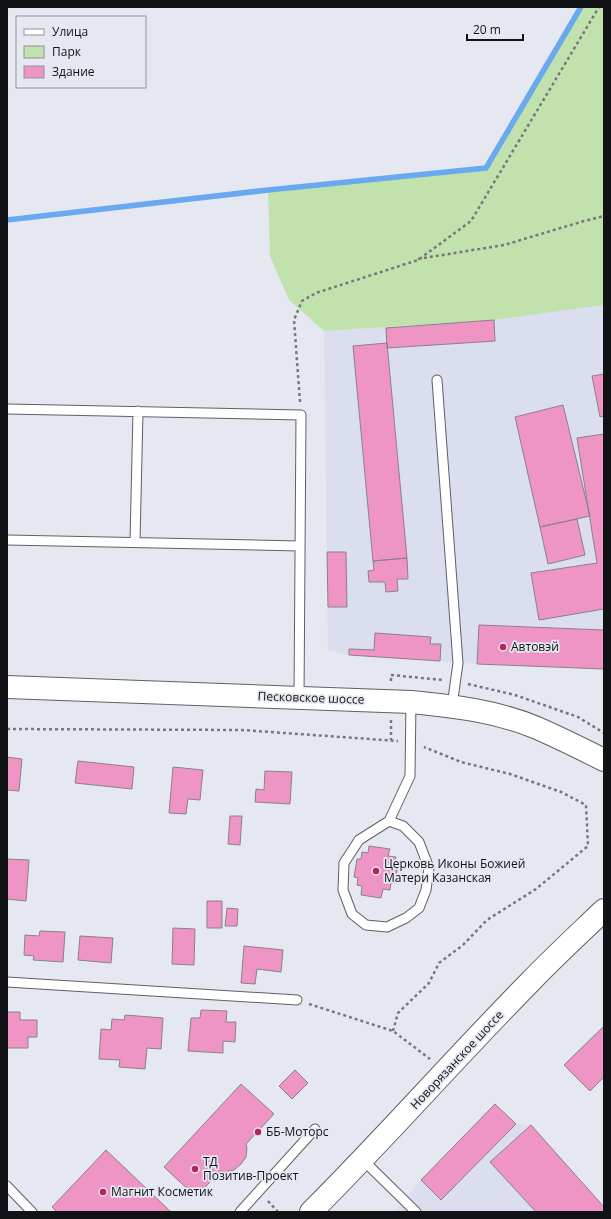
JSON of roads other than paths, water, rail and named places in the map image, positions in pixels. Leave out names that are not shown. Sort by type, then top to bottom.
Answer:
[{"type":"street","name":"Песковское шоссе","points":[[7,687],[411,702],[452,706],[485,712],[536,728],[604,760]]},
{"type":"street","name":"Новорязанское шоссе","points":[[312,1212],[363,1160],[531,981],[604,910]]},
{"type":"lane","points":[[437,380],[458,663],[452,706]]},
{"type":"lane","points":[[7,408],[301,415],[298,698]]},
{"type":"lane","points":[[135,542],[138,411]]},
{"type":"lane","points":[[7,540],[300,546]]},
{"type":"lane","points":[[389,821],[403,826],[419,842],[429,868],[426,890],[419,908],[406,918],[387,927],[366,924],[352,914],[343,890],[344,864],[359,840],[389,821],[410,776],[411,702]]},
{"type":"lane","points":[[7,982],[297,1000]]},
{"type":"lane","points":[[240,1212],[315,1129]]},
{"type":"lane","points":[[363,1160],[416,1212]]},
{"type":"lane","points":[[7,1186],[32,1212]]},
{"type":"waterway","points":[[7,220],[268,190],[486,168],[581,7]]},
{"type":"place","name":"Автовэй","points":[[503,647]]},
{"type":"place","name":"Церковь Иконы Божией Матери Казанская","points":[[376,871]]},
{"type":"place","name":"ББ-Моторс","points":[[258,1132]]},
{"type":"place","name":"ТД Позитив-Проект","points":[[195,1169]]},
{"type":"place","name":"Магнит Косметик","points":[[103,1192]]}]
